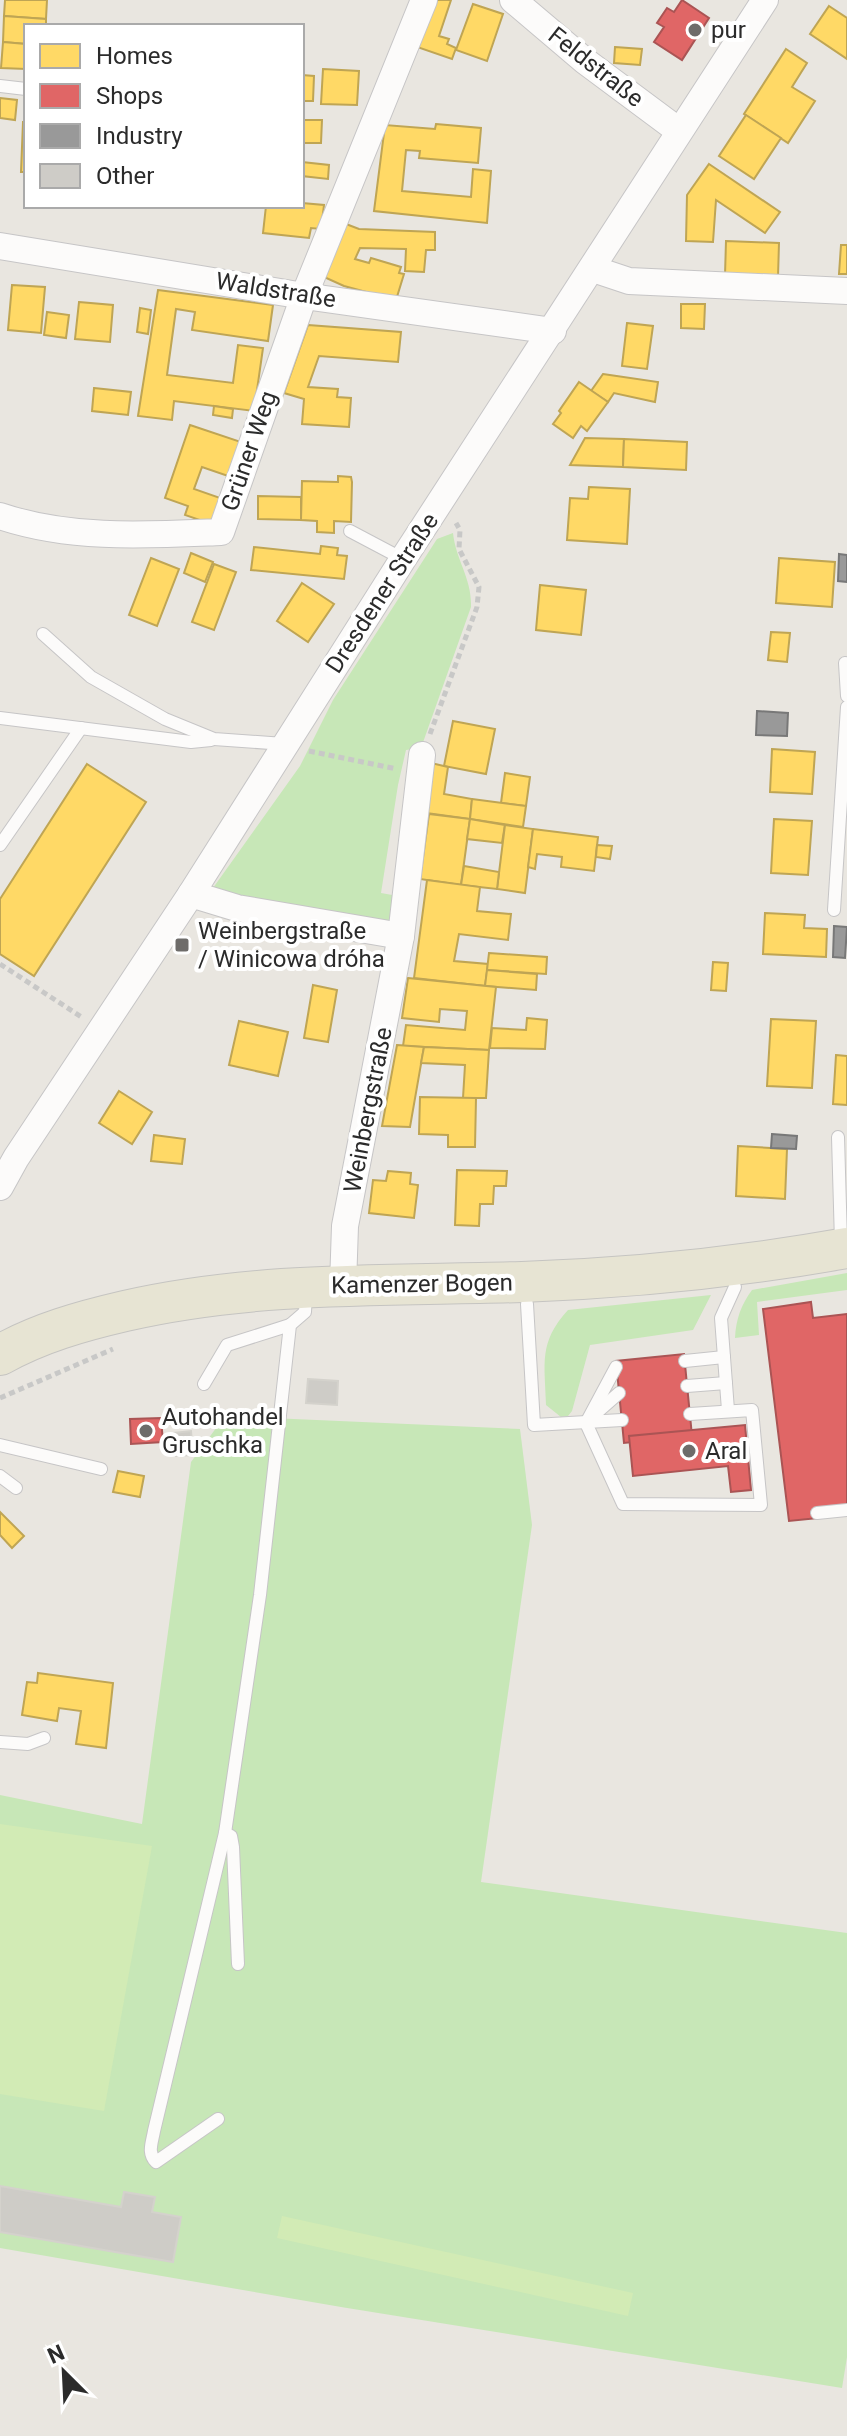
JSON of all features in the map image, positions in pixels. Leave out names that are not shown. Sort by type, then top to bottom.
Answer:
[{"type":"main road","name":"Kamenzer Bogen","points":[[1,1350],[100,1317],[163,1302],[325,1286],[527,1281],[675,1272],[844,1249]]},
{"type":"street","points":[[304,296],[424,0]]},
{"type":"street","name":"Feldstraße","points":[[513,0],[585,61],[679,131]]},
{"type":"street","name":"Dresdener Straße","points":[[0,1187],[765,0]]},
{"type":"street","name":"Waldstraße","points":[[0,246],[304,296],[553,331]]},
{"type":"street","points":[[593,269],[629,281],[847,291]]},
{"type":"street","name":"Grüner Weg","points":[[0,516],[30,526],[124,535],[221,532],[304,296]]},
{"type":"street","name":"Weinbergstraße","points":[[325,1286],[345,1226],[401,936],[421,764]]},
{"type":"street","points":[[191,894],[237,908],[401,936]]},
{"type":"lane","points":[[0,86],[24,89]]},
{"type":"lane","points":[[350,531],[403,559]]},
{"type":"lane","points":[[43,634],[91,677],[165,719],[214,739]]},
{"type":"lane","points":[[845,663],[847,696]]},
{"type":"lane","points":[[834,910],[847,707]]},
{"type":"lane","points":[[0,718],[191,742],[214,739],[285,744]]},
{"type":"lane","points":[[0,845],[81,728]]},
{"type":"lane","points":[[838,1137],[844,1249]]},
{"type":"lane","points":[[204,1384],[227,1345],[290,1325],[305,1312],[325,1286]]},
{"type":"lane","points":[[728,1410],[721,1318],[735,1287]]},
{"type":"lane","points":[[527,1304],[534,1425],[622,1420]]},
{"type":"lane","points":[[218,2119],[156,2162],[152,2158],[154,2131],[225,1833],[260,1595],[290,1325]]},
{"type":"lane","points":[[685,1361],[724,1357]]},
{"type":"lane","points":[[586,1423],[616,1367]]},
{"type":"lane","points":[[687,1386],[726,1383]]},
{"type":"lane","points":[[586,1423],[619,1393]]},
{"type":"lane","points":[[586,1423],[623,1504],[761,1505],[752,1410],[690,1414]]},
{"type":"lane","points":[[0,1445],[101,1469]]},
{"type":"lane","points":[[0,1476],[16,1488]]},
{"type":"lane","points":[[817,1513],[847,1510]]},
{"type":"lane","points":[[0,1742],[28,1744],[44,1738]]},
{"type":"lane","points":[[225,1833],[231,1836],[233,1847],[238,1964]]},
{"type":"path","points":[[285,744],[421,764],[477,607],[479,587],[459,549],[460,530],[444,496]]},
{"type":"path","points":[[0,964],[100,1029]]},
{"type":"path","points":[[0,1398],[125,1344]]},
{"type":"green space","points":[[453,533],[469,587],[471,607],[421,748],[406,750],[381,893],[398,896],[398,912],[390,921],[249,900],[213,888],[300,766],[333,700],[437,539]]},
{"type":"green space","points":[[847,1273],[847,1290],[757,1302],[759,1335],[735,1338],[740,1312],[752,1290]]},
{"type":"green space","points":[[711,1295],[693,1330],[590,1345],[572,1411],[568,1416],[561,1417],[546,1405],[545,1354],[552,1333],[568,1310]]},
{"type":"green space","points":[[225,1416],[520,1429],[532,1525],[481,1882],[847,1933],[847,2357],[842,2388],[0,2248],[0,1795],[142,1824],[191,1462]]},
{"type":"green space","points":[[0,1824],[152,1846],[104,2111],[0,2094]]},
{"type":"green space","points":[[282,2216],[633,2293],[628,2316],[277,2238]]},
{"type":"building: Homes","points":[[5,0],[47,0],[46,19],[4,16]]},
{"type":"building: Homes","points":[[434,0],[451,0],[439,36],[449,39],[447,44],[456,48],[452,59],[417,47]]},
{"type":"building: Homes","points":[[473,4],[503,14],[487,61],[456,50]]},
{"type":"building: Homes","points":[[829,6],[847,18],[847,59],[810,34]]},
{"type":"building: Homes","points":[[4,16],[46,19],[46,24],[24,24],[24,44],[3,42]]},
{"type":"building: Homes","points":[[3,42],[24,44],[24,69],[1,68]]},
{"type":"building: Homes","points":[[615,47],[642,49],[640,65],[614,63]]},
{"type":"building: Homes","points":[[786,49],[807,63],[792,87],[815,101],[788,143],[744,114]]},
{"type":"building: Homes","points":[[323,69],[359,71],[357,105],[321,104]]},
{"type":"building: Homes","points":[[304,75],[314,76],[313,101],[304,101]]},
{"type":"building: Homes","points":[[0,98],[17,100],[15,120],[0,118]]},
{"type":"building: Homes","points":[[746,115],[781,138],[754,179],[719,156]]},
{"type":"building: Homes","points":[[304,120],[322,120],[321,143],[304,143]]},
{"type":"building: Homes","points":[[23,122],[24,122],[24,172],[21,172]]},
{"type":"building: Homes","points":[[436,124],[481,128],[478,163],[419,158],[420,151],[406,150],[402,191],[471,197],[473,169],[491,171],[487,223],[374,211],[385,125],[435,129]]},
{"type":"building: Homes","points":[[304,162],[329,165],[328,179],[304,176]]},
{"type":"building: Homes","points":[[709,164],[780,212],[765,233],[716,200],[713,242],[686,241],[687,195]]},
{"type":"building: Homes","points":[[304,203],[324,205],[321,229],[311,228],[309,238],[263,233],[266,208],[304,208]]},
{"type":"building: Homes","points":[[346,224],[359,229],[435,232],[435,250],[426,250],[424,272],[405,271],[406,249],[360,248],[355,259],[369,263],[371,258],[401,267],[399,273],[404,274],[396,300],[344,286],[324,277]]},
{"type":"building: Homes","points":[[726,241],[779,243],[778,277],[725,275]]},
{"type":"building: Homes","points":[[841,245],[847,245],[847,274],[839,274]]},
{"type":"building: Homes","points":[[12,285],[45,287],[41,333],[8,330]]},
{"type":"building: Homes","points":[[158,290],[273,305],[268,341],[192,330],[195,312],[176,309],[167,375],[233,383],[238,345],[263,348],[254,411],[174,401],[172,420],[138,416]]},
{"type":"building: Homes","points":[[79,302],[113,305],[110,342],[75,339]]},
{"type":"building: Homes","points":[[681,304],[705,304],[704,329],[681,328]]},
{"type":"building: Homes","points":[[140,308],[151,310],[148,334],[137,332]]},
{"type":"building: Homes","points":[[47,312],[69,315],[66,338],[44,335]]},
{"type":"building: Homes","points":[[627,323],[653,326],[647,369],[622,366]]},
{"type":"building: Homes","points":[[308,325],[401,332],[398,362],[319,356],[308,387],[338,389],[337,397],[351,398],[349,427],[302,424],[304,399],[284,393]]},
{"type":"building: Homes","points":[[603,374],[658,382],[655,402],[614,393],[608,402],[591,391]]},
{"type":"building: Homes","points":[[579,382],[608,402],[587,431],[581,426],[573,438],[553,424]]},
{"type":"building: Homes","points":[[94,388],[131,392],[128,415],[92,411]]},
{"type":"building: Homes","points":[[214,406],[233,409],[232,418],[213,415]]},
{"type":"building: Homes","points":[[190,425],[244,443],[231,477],[202,467],[194,489],[226,500],[217,526],[185,515],[188,506],[165,498]]},
{"type":"building: Homes","points":[[585,438],[624,439],[623,467],[570,465]]},
{"type":"building: Homes","points":[[624,439],[687,442],[686,470],[623,467]]},
{"type":"building: Homes","points":[[338,476],[351,477],[351,522],[334,521],[334,533],[317,532],[317,521],[301,520],[302,481],[338,482]]},
{"type":"building: Homes","points":[[589,487],[630,489],[627,544],[567,540],[570,498],[588,499]]},
{"type":"building: Homes","points":[[258,496],[301,497],[301,520],[258,519]]},
{"type":"building: Homes","points":[[321,546],[338,548],[337,555],[347,556],[344,579],[251,570],[254,547],[320,554]]},
{"type":"building: Homes","points":[[191,553],[213,562],[205,582],[184,573]]},
{"type":"building: Homes","points":[[151,558],[179,569],[157,626],[129,615]]},
{"type":"building: Homes","points":[[779,558],[835,562],[832,607],[776,603]]},
{"type":"building: Homes","points":[[214,564],[236,572],[214,630],[192,622]]},
{"type":"building: Homes","points":[[302,583],[334,604],[308,642],[277,621]]},
{"type":"building: Homes","points":[[540,585],[586,590],[581,635],[536,630]]},
{"type":"building: Homes","points":[[771,632],[790,633],[787,662],[768,660]]},
{"type":"building: Homes","points":[[453,721],[495,729],[486,774],[444,766]]},
{"type":"building: Homes","points":[[772,749],[815,752],[812,794],[770,792]]},
{"type":"building: Homes","points":[[427,762],[448,767],[444,794],[472,799],[470,819],[419,812]]},
{"type":"building: Homes","points":[[87,764],[146,802],[34,976],[0,954],[0,899]]},
{"type":"building: Homes","points":[[505,773],[530,777],[526,806],[501,803]]},
{"type":"building: Homes","points":[[472,799],[526,806],[523,827],[470,819]]},
{"type":"building: Homes","points":[[429,814],[470,819],[461,885],[420,879]]},
{"type":"building: Homes","points":[[470,819],[505,825],[502,843],[467,839]]},
{"type":"building: Homes","points":[[774,819],[812,821],[808,875],[771,873]]},
{"type":"building: Homes","points":[[505,825],[533,829],[525,893],[497,889]]},
{"type":"building: Homes","points":[[533,829],[598,837],[594,871],[561,867],[562,857],[537,854],[535,869],[528,867]]},
{"type":"building: Homes","points":[[597,845],[612,846],[610,859],[596,857]]},
{"type":"building: Homes","points":[[464,866],[499,872],[497,889],[461,885]]},
{"type":"building: Homes","points":[[427,880],[480,887],[477,911],[511,914],[508,940],[459,934],[454,961],[488,964],[485,986],[414,978]]},
{"type":"building: Homes","points":[[765,913],[805,915],[804,928],[827,929],[826,957],[763,954]]},
{"type":"building: Homes","points":[[489,953],[547,957],[546,974],[487,970]]},
{"type":"building: Homes","points":[[713,962],[728,963],[726,991],[711,990]]},
{"type":"building: Homes","points":[[487,970],[537,974],[536,990],[485,986]]},
{"type":"building: Homes","points":[[408,978],[496,987],[489,1050],[403,1046],[406,1025],[465,1030],[467,1011],[440,1009],[439,1022],[402,1018]]},
{"type":"building: Homes","points":[[313,985],[337,990],[328,1042],[304,1038]]},
{"type":"building: Homes","points":[[527,1018],[547,1020],[545,1049],[490,1048],[492,1028],[526,1030]]},
{"type":"building: Homes","points":[[771,1019],[816,1021],[812,1088],[767,1086]]},
{"type":"building: Homes","points":[[239,1021],[288,1032],[278,1076],[229,1065]]},
{"type":"building: Homes","points":[[397,1045],[424,1047],[410,1127],[382,1126]]},
{"type":"building: Homes","points":[[424,1047],[489,1050],[486,1098],[463,1098],[465,1065],[421,1063]]},
{"type":"building: Homes","points":[[836,1055],[847,1056],[847,1105],[833,1104]]},
{"type":"building: Homes","points":[[119,1091],[152,1112],[132,1144],[99,1123]]},
{"type":"building: Homes","points":[[420,1097],[476,1098],[475,1147],[448,1147],[448,1135],[419,1134]]},
{"type":"building: Homes","points":[[154,1135],[185,1139],[182,1164],[151,1161]]},
{"type":"building: Homes","points":[[738,1146],[787,1149],[785,1199],[736,1196]]},
{"type":"building: Homes","points":[[457,1170],[507,1171],[506,1186],[494,1186],[493,1204],[480,1204],[479,1226],[455,1225]]},
{"type":"building: Homes","points":[[388,1171],[411,1173],[410,1184],[418,1185],[414,1218],[369,1213],[373,1180],[386,1181]]},
{"type":"building: Homes","points":[[118,1471],[144,1476],[140,1497],[113,1492]]},
{"type":"building: Homes","points":[[0,1512],[24,1536],[12,1548],[0,1535]]},
{"type":"building: Homes","points":[[38,1673],[113,1683],[106,1748],[76,1744],[81,1711],[59,1708],[57,1721],[22,1715],[27,1682],[37,1683]]},
{"type":"building: Shops","points":[[682,0],[709,18],[682,60],[654,42],[664,27],[657,23],[667,8],[674,12]]},
{"type":"building: Shops","points":[[811,1302],[813,1318],[847,1314],[847,1505],[818,1518],[789,1521],[763,1309]]},
{"type":"building: Shops","points":[[684,1354],[692,1436],[624,1443],[616,1361]]},
{"type":"building: Shops","name":"Autohandel Gruschka","points":[[161,1418],[163,1442],[131,1444],[130,1419]]},
{"type":"building: Shops","name":"Aral","points":[[745,1425],[751,1490],[731,1492],[728,1466],[633,1476],[629,1436]]},
{"type":"building: Industry","points":[[839,554],[847,555],[847,582],[838,581]]},
{"type":"building: Industry","points":[[757,711],[788,713],[787,736],[756,735]]},
{"type":"building: Industry","points":[[834,926],[847,927],[845,958],[833,957]]},
{"type":"building: Industry","points":[[772,1134],[797,1136],[796,1149],[771,1148]]},
{"type":"building: Other","points":[[308,1379],[338,1381],[337,1405],[306,1403]]},
{"type":"building: Other","points":[[191,1431],[193,1455],[176,1456],[174,1433]]},
{"type":"building: Other","points":[[0,2186],[121,2207],[124,2192],[155,2197],[152,2212],[181,2217],[173,2262],[0,2232]]},
{"type":"place","name":"pur","points":[[695,30]]},
{"type":"place","name":"Weinbergstraße / Winicowa dróha","points":[[182,945]]},
{"type":"place","name":"Autohandel Gruschka","points":[[146,1431]]},
{"type":"place","name":"Aral","points":[[689,1451]]}]
